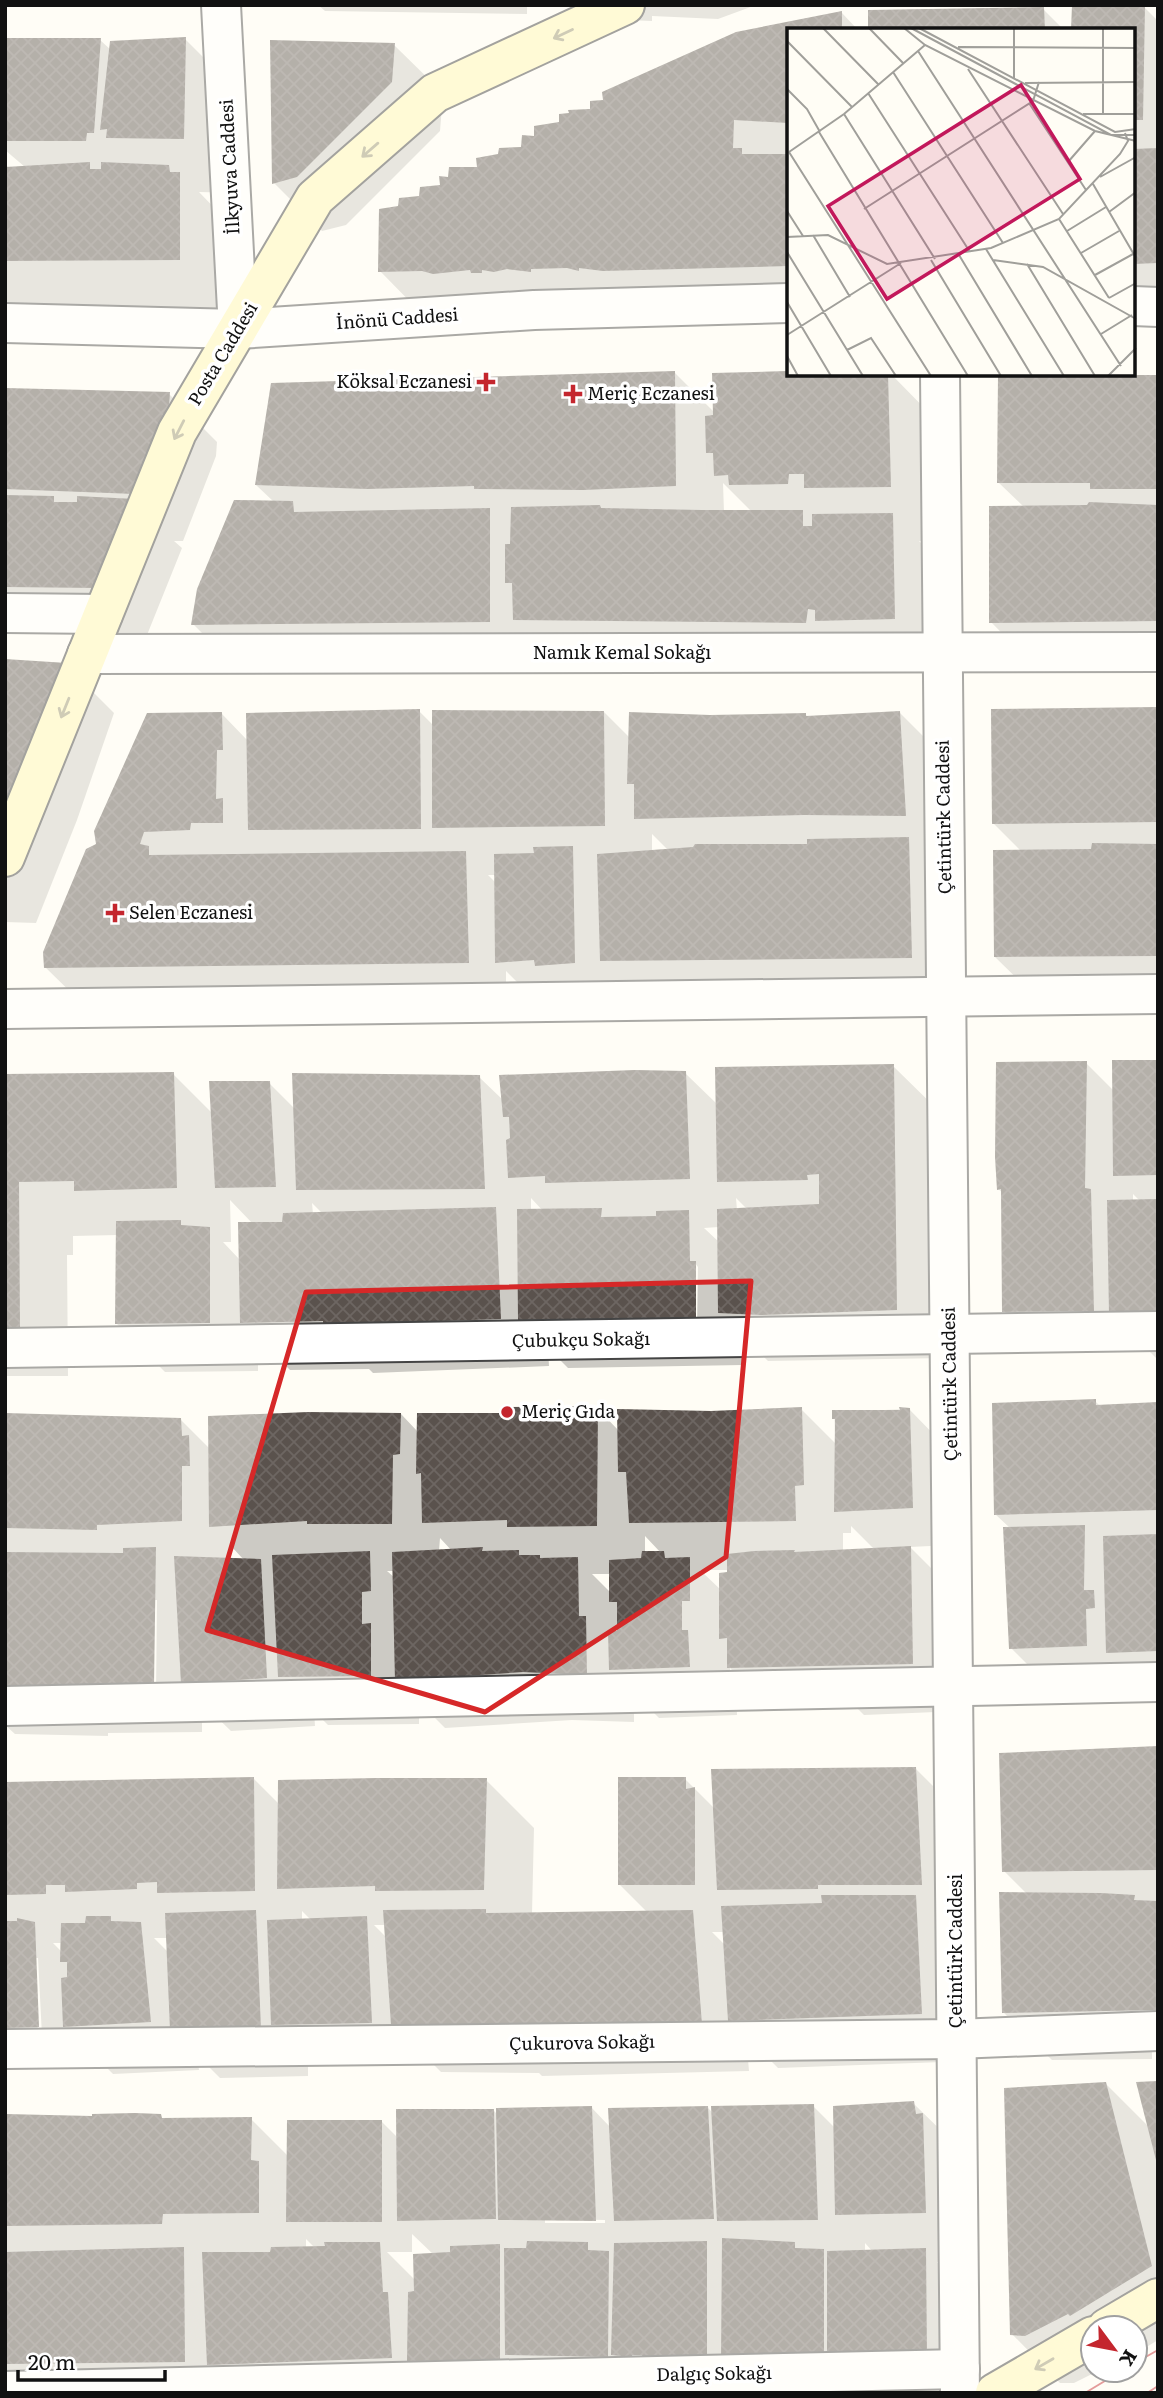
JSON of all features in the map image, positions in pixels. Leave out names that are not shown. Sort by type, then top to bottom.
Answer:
[{"type":"main road","name":"Posta Caddesi","points":[[5,857],[177,432],[315,198],[435,93],[625,5]]},
{"type":"main road","points":[[1131,2314],[1158,2298]]},
{"type":"main road","points":[[995,2393],[1079,2344]]},
{"type":"street","name":"İlkyuva Caddesi","points":[[221,5],[238,329]]},
{"type":"street","name":"İnönü Caddesi","points":[[5,323],[238,329],[534,310],[787,303]]},
{"type":"street","points":[[1135,306],[1158,307]]},
{"type":"street","name":"Çetintürk Caddesi","points":[[940,376],[960,2381]]},
{"type":"street","points":[[5,612],[103,614]]},
{"type":"street","name":"Namık Kemal Sokağı","points":[[87,654],[1158,652]]},
{"type":"street","points":[[5,1009],[1158,994]]},
{"type":"street","name":"Çubukçu Sokağı","points":[[5,1348],[1158,1331]]},
{"type":"street","points":[[5,1706],[1158,1682]]},
{"type":"street","name":"Çukurova Sokağı","points":[[5,2049],[956,2039],[1158,2031]]},
{"type":"street","name":"Dalgıç Sokağı","points":[[5,2391],[960,2381]]},
{"type":"highlighted area","points":[[751,1281],[726,1557],[485,1712],[207,1630],[306,1292]]},
{"type":"building","points":[[1072,5],[1145,6],[1143,120],[1135,120],[1135,28],[1071,28]]},
{"type":"building","points":[[1044,7],[1045,28],[868,28],[868,10]]},
{"type":"building","points":[[842,11],[842,28],[787,28],[787,123],[734,120],[733,148],[742,148],[742,154],[787,154],[787,266],[603,271],[567,268],[531,269],[531,272],[507,269],[494,272],[482,270],[482,273],[471,273],[470,270],[433,274],[422,271],[378,272],[379,209],[398,206],[399,198],[419,196],[420,187],[440,185],[439,176],[448,177],[449,167],[477,167],[476,158],[498,154],[499,148],[521,147],[522,135],[534,136],[534,126],[559,122],[559,114],[569,113],[568,110],[590,109],[590,101],[603,100],[602,92],[736,32]]},
{"type":"building","points":[[186,37],[184,139],[106,138],[107,129],[100,130],[110,41]]},
{"type":"building","points":[[5,38],[101,38],[94,133],[87,133],[86,141],[5,141]]},
{"type":"building","points":[[270,40],[395,43],[392,82],[297,177],[272,184]]},
{"type":"building","points":[[1158,148],[1158,263],[1135,264],[1135,149]]},
{"type":"building","points":[[90,162],[90,169],[101,169],[101,162],[169,165],[170,172],[180,172],[180,260],[5,261],[5,167]]},
{"type":"building","points":[[675,371],[676,486],[583,490],[474,489],[474,486],[367,489],[255,485],[271,383]]},
{"type":"building","points":[[787,371],[787,376],[888,376],[891,487],[804,488],[804,474],[789,474],[788,484],[729,485],[728,475],[714,476],[713,453],[706,453],[705,416],[713,415],[712,373]]},
{"type":"building","points":[[1158,375],[1158,489],[1090,489],[1090,483],[997,483],[998,376]]},
{"type":"building","points":[[5,388],[170,392],[169,407],[135,494],[5,489]]},
{"type":"building","points":[[5,495],[54,496],[54,502],[77,502],[77,496],[135,499],[99,588],[5,587]]},
{"type":"building","points":[[234,500],[293,501],[294,512],[490,508],[490,622],[191,625],[197,589]]},
{"type":"building","points":[[1089,502],[1158,505],[1158,621],[989,623],[989,506],[1087,505]]},
{"type":"building","points":[[600,505],[601,508],[803,510],[803,526],[812,526],[812,514],[893,513],[895,619],[815,621],[815,610],[808,609],[806,623],[513,620],[512,583],[505,583],[505,544],[510,544],[511,507]]},
{"type":"building","points":[[5,659],[67,663],[5,832]]},
{"type":"building","points":[[1158,707],[1158,822],[992,824],[991,709]]},
{"type":"building","points":[[420,709],[421,829],[248,830],[246,713]]},
{"type":"building","points":[[432,710],[604,711],[605,826],[432,828]]},
{"type":"building","points":[[900,711],[906,816],[804,815],[634,819],[634,784],[627,784],[629,712],[710,715],[806,713],[806,716]]},
{"type":"building","points":[[222,712],[223,750],[217,750],[216,799],[223,798],[223,823],[191,823],[190,830],[144,832],[140,844],[149,846],[149,855],[466,851],[469,963],[44,968],[43,952],[86,849],[96,844],[94,831],[147,713]]},
{"type":"building","points":[[909,837],[912,958],[600,961],[597,854],[693,847],[695,844],[807,844],[807,839]]},
{"type":"building","points":[[1092,843],[1158,844],[1158,956],[994,957],[993,850],[1091,849]]},
{"type":"building","points":[[573,846],[575,963],[535,966],[534,960],[495,963],[494,854],[534,853],[533,847]]},
{"type":"building","points":[[1112,1060],[1158,1060],[1158,1175],[1113,1176]]},
{"type":"building","points":[[1087,1061],[1085,1188],[1091,1189],[1094,1311],[1002,1312],[1001,1189],[997,1190],[995,1157],[996,1062]]},
{"type":"building","points":[[894,1064],[897,1310],[761,1315],[718,1313],[717,1209],[819,1204],[819,1174],[807,1175],[808,1180],[717,1182],[715,1067]]},
{"type":"building","points":[[686,1071],[690,1179],[545,1183],[545,1176],[508,1178],[506,1140],[510,1138],[509,1117],[503,1117],[499,1075]]},
{"type":"building","points":[[174,1072],[177,1188],[74,1191],[74,1181],[19,1182],[20,1328],[5,1328],[5,1074]]},
{"type":"building","points":[[292,1073],[480,1075],[485,1189],[296,1190]]},
{"type":"building","points":[[209,1081],[270,1081],[276,1187],[215,1188]]},
{"type":"building","points":[[1158,1199],[1158,1313],[1109,1314],[1107,1200]]},
{"type":"building","points":[[496,1207],[501,1319],[323,1325],[323,1321],[240,1323],[238,1222],[282,1222],[283,1213]]},
{"type":"building","points":[[602,1208],[601,1217],[656,1216],[656,1211],[689,1210],[690,1261],[696,1261],[696,1318],[518,1320],[517,1209]]},
{"type":"building","points":[[181,1220],[181,1225],[210,1227],[210,1323],[115,1324],[116,1221]]},
{"type":"building","points":[[1096,1399],[1096,1405],[1158,1402],[1158,1510],[994,1515],[992,1403]]},
{"type":"building","points":[[598,1406],[597,1526],[507,1527],[507,1520],[422,1523],[421,1473],[416,1474],[417,1413],[510,1413],[510,1407]]},
{"type":"building","points":[[802,1407],[804,1485],[795,1486],[796,1521],[629,1523],[626,1472],[618,1472],[617,1409],[711,1411]]},
{"type":"building","points":[[899,1407],[910,1408],[913,1508],[834,1512],[835,1419],[832,1419],[832,1410],[900,1410]]},
{"type":"building","points":[[308,1412],[401,1413],[400,1454],[393,1455],[392,1524],[307,1524],[307,1521],[209,1527],[208,1416]]},
{"type":"building","points":[[5,1413],[181,1418],[182,1436],[189,1435],[190,1466],[182,1466],[182,1521],[97,1525],[97,1530],[5,1528]]},
{"type":"building","points":[[1085,1525],[1084,1590],[1094,1590],[1095,1608],[1086,1609],[1087,1646],[1009,1649],[1003,1527]]},
{"type":"building","points":[[1158,1534],[1158,1651],[1106,1653],[1103,1536]]},
{"type":"building","points":[[911,1546],[913,1664],[727,1668],[727,1638],[719,1639],[719,1573],[727,1572],[727,1554]]},
{"type":"building","points":[[156,1547],[154,1685],[5,1688],[5,1552],[123,1553],[123,1548]]},
{"type":"building","points":[[483,1547],[482,1551],[519,1550],[519,1555],[540,1555],[540,1558],[578,1557],[579,1616],[586,1616],[587,1675],[523,1672],[395,1681],[392,1552]]},
{"type":"building","points":[[370,1551],[371,1591],[362,1592],[362,1624],[371,1623],[371,1676],[278,1677],[272,1555]]},
{"type":"building","points":[[642,1551],[664,1551],[665,1558],[690,1557],[690,1601],[682,1601],[682,1630],[688,1630],[690,1667],[609,1670],[608,1631],[617,1631],[617,1602],[609,1602],[609,1560],[641,1558]]},
{"type":"building","points":[[174,1556],[261,1559],[267,1678],[181,1684]]},
{"type":"building","points":[[1158,1746],[1158,1870],[1002,1872],[999,1753]]},
{"type":"building","points":[[916,1767],[922,1885],[818,1885],[818,1889],[717,1890],[711,1769]]},
{"type":"building","points":[[254,1777],[255,1891],[157,1893],[157,1882],[137,1883],[137,1889],[65,1892],[65,1885],[46,1885],[46,1894],[5,1895],[5,1782]]},
{"type":"building","points":[[618,1777],[686,1777],[686,1789],[695,1787],[695,1885],[618,1885]]},
{"type":"building","points":[[487,1778],[484,1890],[375,1891],[375,1886],[277,1889],[278,1780]]},
{"type":"building","points":[[999,1892],[1101,1893],[1135,1895],[1134,1900],[1158,1901],[1158,2010],[1002,2013]]},
{"type":"building","points":[[821,1895],[916,1895],[922,2014],[728,2021],[721,1906],[822,1903]]},
{"type":"building","points":[[486,1909],[486,1913],[693,1910],[702,2024],[391,2025],[383,1910]]},
{"type":"building","points":[[256,1910],[261,2029],[170,2030],[165,1913]]},
{"type":"building","points":[[86,1916],[111,1916],[111,1921],[141,1922],[151,2022],[63,2027],[61,1978],[67,1977],[67,1962],[60,1962],[61,1923],[85,1923]]},
{"type":"building","points":[[367,1916],[372,2023],[271,2025],[267,1920]]},
{"type":"building","points":[[17,1918],[35,1922],[39,2027],[5,2028],[5,1921],[17,1921]]},
{"type":"building","points":[[1158,2081],[1158,2163],[1157,2164],[1136,2082]]},
{"type":"building","points":[[1106,2082],[1152,2266],[1070,2316],[1068,2314],[1025,2336],[1010,2335],[1004,2088]]},
{"type":"building","points":[[914,2101],[916,2114],[923,2113],[926,2213],[835,2215],[833,2106]]},
{"type":"building","points":[[814,2104],[818,2220],[717,2221],[711,2106]]},
{"type":"building","points":[[592,2106],[596,2221],[498,2220],[496,2108]]},
{"type":"building","points":[[708,2106],[714,2219],[614,2221],[608,2108]]},
{"type":"building","points":[[396,2109],[494,2109],[496,2219],[397,2221]]},
{"type":"building","points":[[5,2114],[92,2116],[161,2114],[162,2118],[252,2117],[251,2160],[259,2161],[259,2213],[163,2214],[162,2224],[5,2226]]},
{"type":"building","points":[[287,2120],[382,2120],[382,2222],[286,2222]]},
{"type":"building","points":[[722,2238],[795,2242],[795,2248],[824,2249],[824,2361],[721,2363]]},
{"type":"building","points":[[527,2241],[588,2242],[588,2250],[609,2251],[608,2357],[505,2355],[504,2248],[526,2248]]},
{"type":"building","points":[[707,2241],[707,2358],[643,2359],[642,2355],[632,2355],[633,2359],[621,2359],[621,2356],[611,2355],[614,2243]]},
{"type":"building","points":[[324,2242],[380,2242],[383,2292],[388,2292],[392,2358],[207,2365],[202,2252],[270,2252],[271,2247],[325,2246]]},
{"type":"building","points":[[500,2244],[500,2360],[407,2361],[408,2292],[414,2291],[413,2254],[450,2252],[450,2246]]},
{"type":"building","points":[[184,2247],[185,2362],[5,2364],[5,2252]]},
{"type":"building","points":[[926,2248],[927,2358],[827,2359],[827,2251]]},
{"type":"tram line","points":[[1149,2355],[1158,2350]]},
{"type":"tram line","points":[[1085,2393],[1100,2384]]},
{"type":"tram line","points":[[1147,2393],[1158,2386]]},
{"type":"place","name":"Köksal Eczanesi","points":[[486,382]]},
{"type":"place","name":"Meriç Eczanesi","points":[[573,394]]},
{"type":"place","name":"Selen Eczanesi","points":[[115,913]]},
{"type":"place","name":"Meriç Gıda","points":[[507,1412]]}]
